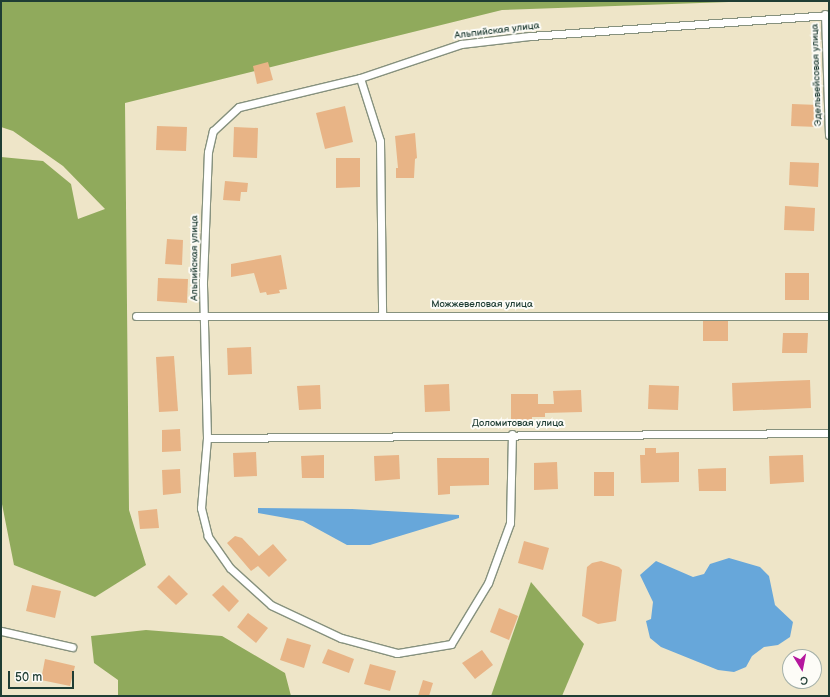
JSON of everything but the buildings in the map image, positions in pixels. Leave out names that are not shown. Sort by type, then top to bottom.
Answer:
[{"type":"street","name":"Альпийская улица","points":[[512,434],[510,523],[488,583],[451,644],[397,653],[341,638],[271,605],[230,568],[208,536],[201,508],[207,438],[206,317],[203,281],[208,152],[213,131],[239,107],[360,78],[461,44],[530,36],[827,14]]},
{"type":"street","name":"Эдельвейсовая улица","points":[[827,14],[829,135]]},
{"type":"street","points":[[360,78],[380,141],[382,315]]},
{"type":"street","name":"Можжевеловая улица","points":[[136,316],[829,316]]},
{"type":"street","name":"Доломитовая улица","points":[[207,438],[512,434],[829,433]]},
{"type":"street","points":[[1,631],[72,647]]},
{"type":"green space","points":[[1,1],[757,1],[502,10],[125,103],[129,510],[146,565],[95,597],[14,565],[1,499],[1,157],[43,161],[71,184],[78,219],[105,209],[63,166],[13,131],[1,127]]},
{"type":"green space","points":[[531,582],[584,644],[562,696],[491,696]]},
{"type":"green space","points":[[146,630],[222,636],[285,673],[291,696],[118,696],[118,680],[94,663],[91,636]]},
{"type":"water","points":[[258,508],[352,509],[459,515],[459,518],[370,545],[347,545],[303,521],[258,513]]},
{"type":"water","points":[[729,558],[760,567],[769,576],[775,605],[793,622],[790,637],[778,645],[764,647],[752,656],[746,667],[734,672],[718,670],[661,647],[650,638],[646,621],[651,619],[653,602],[640,575],[656,561],[693,577],[704,574],[710,564]]}]
